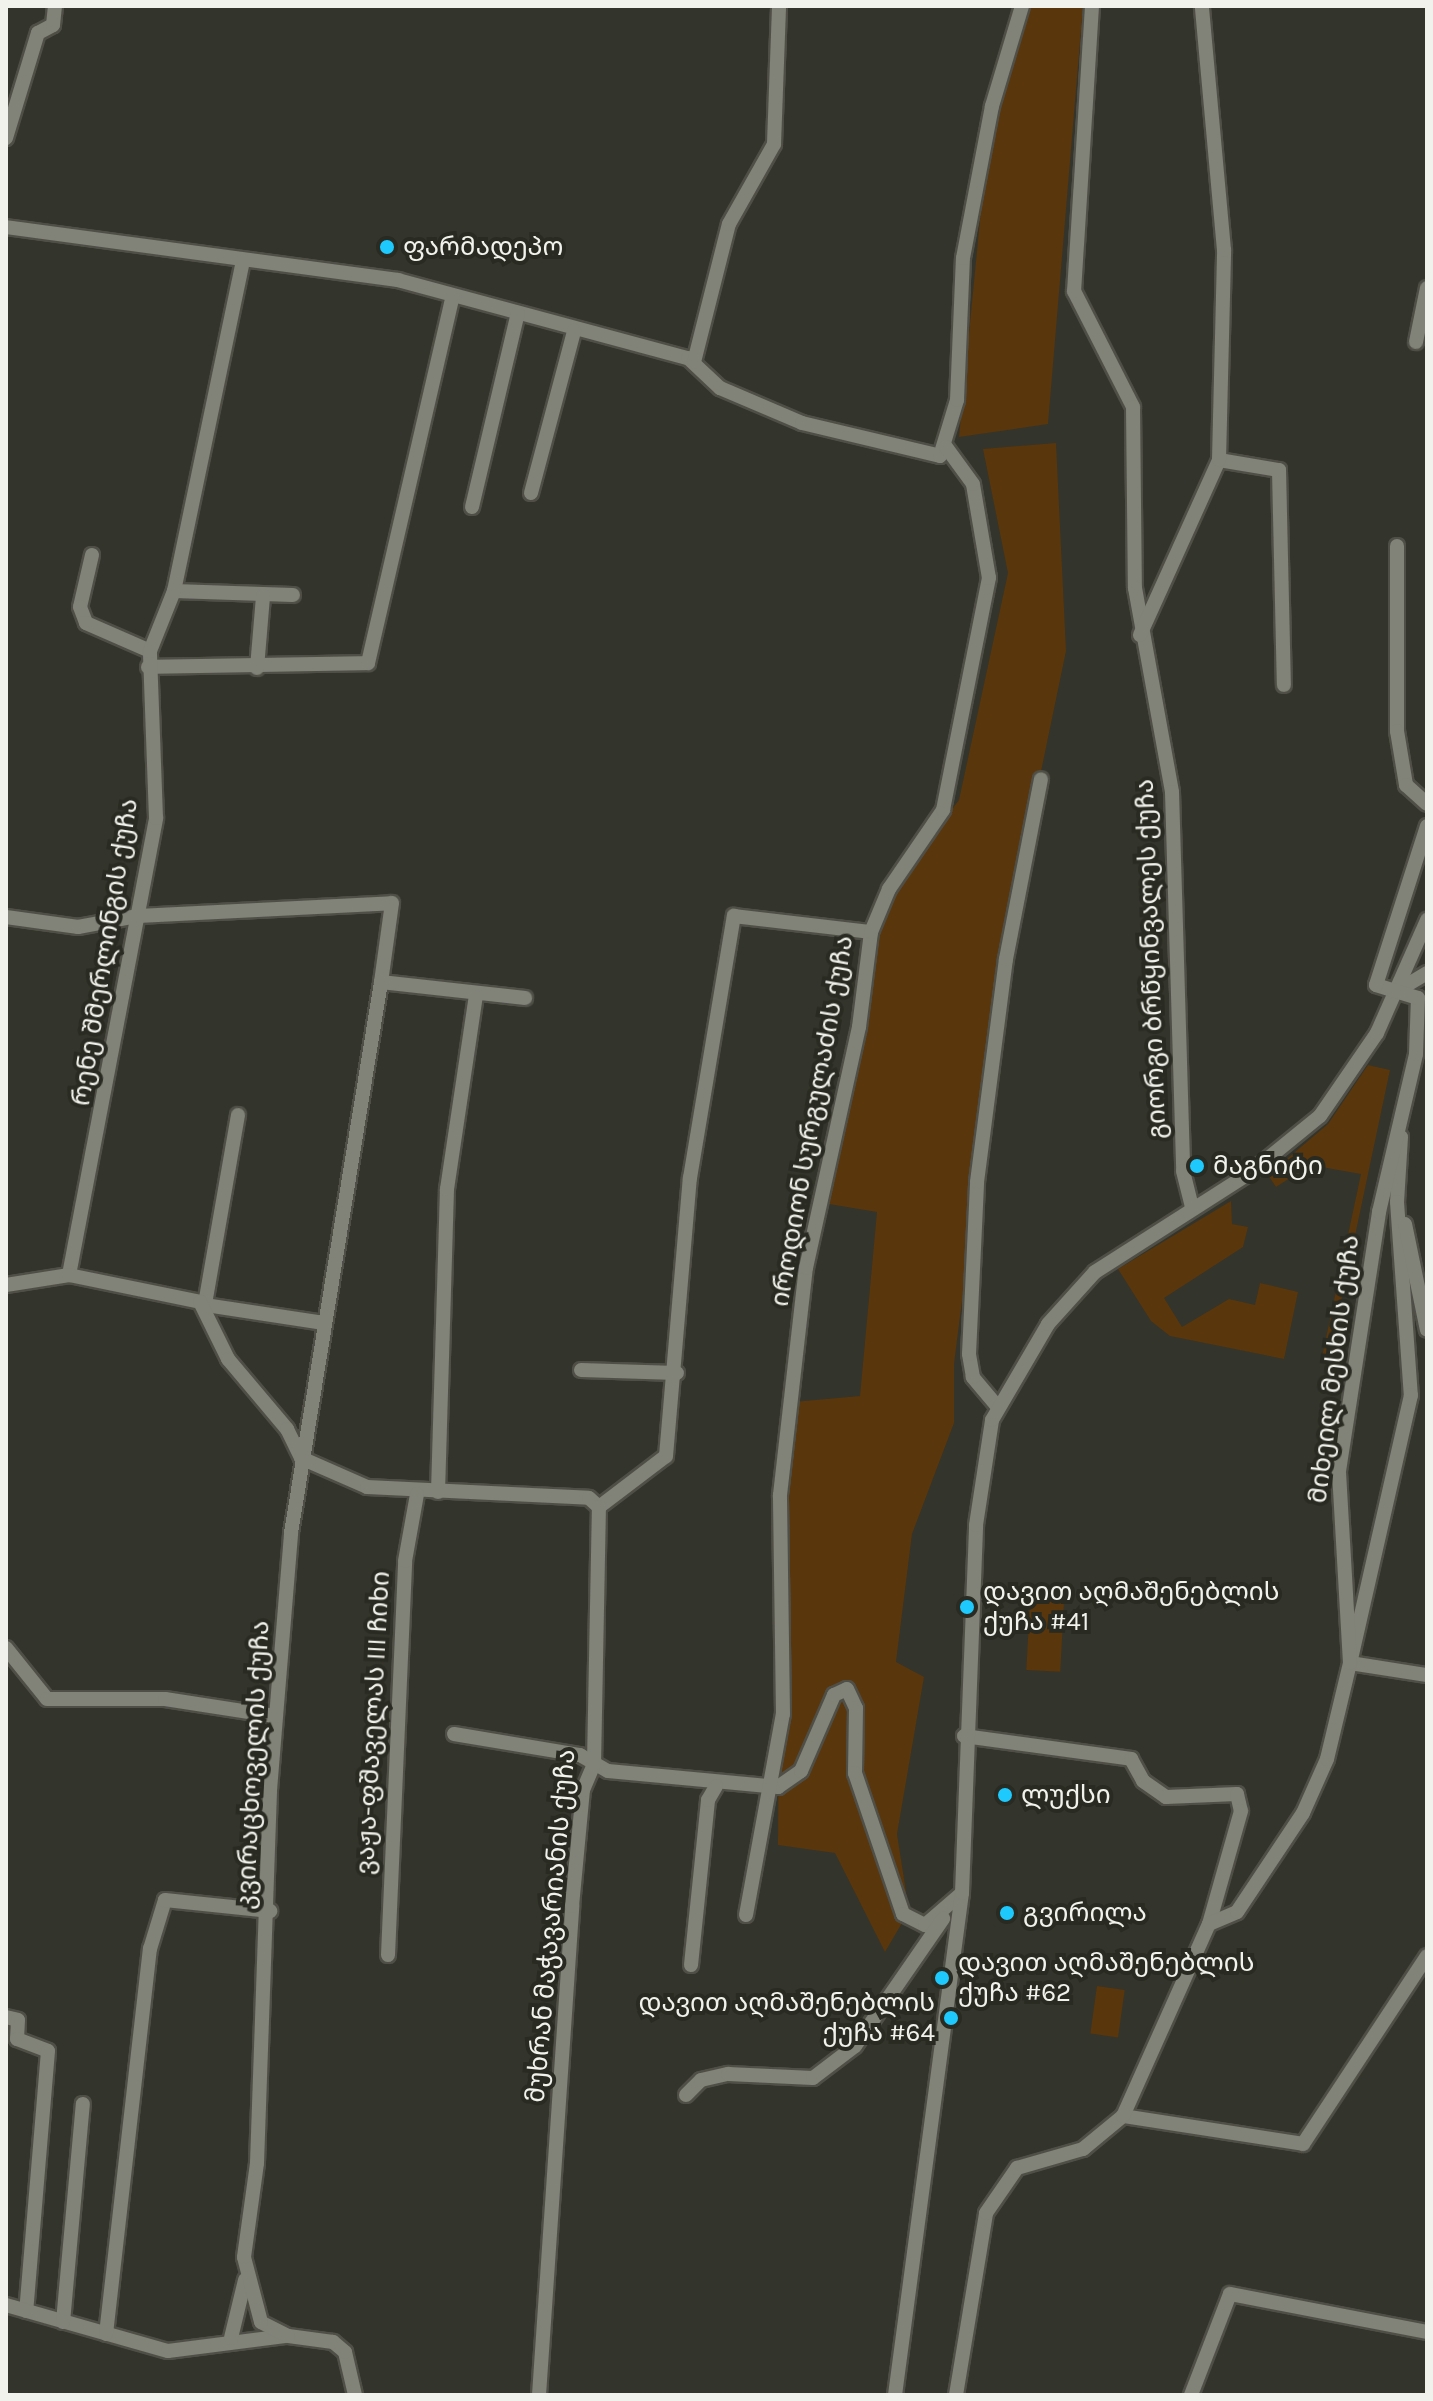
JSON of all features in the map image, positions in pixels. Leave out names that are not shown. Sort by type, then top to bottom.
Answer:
[{"type":"street","points":[[6,138],[38,33],[53,25],[55,6]]},
{"type":"street","points":[[694,362],[729,224],[774,144],[779,6]]},
{"type":"street","points":[[6,227],[398,280],[694,362],[720,388],[802,423],[940,456],[946,447],[957,400],[963,258],[992,106],[1022,6]]},
{"type":"street","name":"გიორგი ბრწყინვალეს ქუჩა","points":[[1092,6],[1074,291],[1133,407],[1139,637],[1172,792],[1183,1171],[1192,1206]]},
{"type":"street","points":[[1139,637],[1219,460],[1224,250],[1202,6]]},
{"type":"street","name":"რენე შმერლინგის ქუჩა","points":[[69,1275],[156,818],[148,667],[150,651],[174,591],[243,261]]},
{"type":"street","points":[[1416,342],[1427,288]]},
{"type":"street","points":[[148,667],[257,668],[368,663],[453,296]]},
{"type":"street","points":[[472,507],[518,313]]},
{"type":"street","points":[[531,493],[574,331]]},
{"type":"street","name":"იროდიონ სურგულაძის ქუჩა","points":[[746,1915],[783,1714],[780,1495],[806,1268],[859,1027],[871,932],[889,889],[943,810],[989,578],[973,484],[946,447]]},
{"type":"street","points":[[1219,460],[1278,468],[1284,685]]},
{"type":"street","points":[[1397,546],[1397,731],[1406,785],[1427,804]]},
{"type":"street","points":[[92,555],[80,607],[86,623],[150,651]]},
{"type":"street","points":[[174,591],[293,595]]},
{"type":"street","points":[[257,668],[263,596]]},
{"type":"street","points":[[997,1406],[973,1377],[969,1354],[977,1182],[1006,959],[1041,779]]},
{"type":"street","points":[[1427,826],[1376,985],[1397,991],[1427,973]]},
{"type":"street","name":"კვირაცხოველის ქუჩა","points":[[138,916],[392,903],[301,1458],[275,1716],[270,1911],[246,2276],[261,2322],[288,2336]]},
{"type":"street","points":[[6,917],[78,927],[138,916]]},
{"type":"street","points":[[238,1115],[205,1305],[228,1359],[287,1429],[301,1458],[367,1487],[417,1494],[438,1492],[589,1498],[599,1507],[666,1456],[677,1373],[690,1178],[734,916],[871,932]]},
{"type":"street","points":[[895,2395],[962,1893],[964,1736],[982,1454],[997,1406],[1048,1324],[1095,1272],[1192,1206],[1250,1173],[1320,1116],[1377,1033],[1427,920]]},
{"type":"street","points":[[381,982],[476,996],[525,998]]},
{"type":"street","name":"მიხეილ მესხის ქუჩა","points":[[1209,1924],[1237,1912],[1303,1813],[1327,1759],[1350,1663],[1339,1471],[1400,1117],[1416,1054],[1418,998],[1397,991]]},
{"type":"street","points":[[438,1492],[447,1189],[476,996]]},
{"type":"street","points":[[1400,1117],[1403,1171],[1427,1330]]},
{"type":"street","points":[[1403,1171],[1397,1202],[1411,1395],[1350,1663],[1427,1675]]},
{"type":"street","points":[[6,1285],[69,1275],[205,1305],[324,1323]]},
{"type":"street","points":[[581,1370],[677,1373]]},
{"type":"street","name":"ვაჟა-ფშაველას III ჩიხი","points":[[388,1955],[405,1561],[417,1494]]},
{"type":"street","name":"მუხრან მაჭავარიანის ქუჩა","points":[[539,2395],[572,1906],[583,1790],[594,1764],[599,1507]]},
{"type":"street","points":[[6,1648],[47,1699],[165,1699],[275,1716]]},
{"type":"street","points":[[454,1734],[716,1786],[768,1788],[801,1771],[834,1695],[847,1689],[856,1708],[855,1773],[903,1914],[925,1925],[962,1893]]},
{"type":"street","points":[[956,2395],[986,2213],[1017,2168],[1083,2149],[1123,2116],[1209,1924],[1241,1811],[1237,1794],[1166,1797],[1143,1781],[1131,1759],[964,1736]]},
{"type":"street","points":[[691,1965],[708,1800],[716,1786]]},
{"type":"street","points":[[686,2095],[701,2080],[728,2074],[813,2078],[855,2046],[962,1893]]},
{"type":"street","points":[[106,2334],[150,1949],[165,1900],[270,1911]]},
{"type":"street","points":[[1123,2116],[1303,2144],[1427,1956]]},
{"type":"street","points":[[6,2017],[18,2020],[17,2039],[48,2051],[26,2311]]},
{"type":"street","points":[[63,2322],[83,2104]]},
{"type":"street","points":[[231,2338],[246,2276]]},
{"type":"street","points":[[1191,2395],[1230,2294],[1427,2332]]},
{"type":"street","points":[[6,2305],[168,2351],[231,2338],[288,2336],[333,2342],[345,2352],[355,2395]]},
{"type":"street","points":[[363,2395],[371,2395]]},
{"type":"shaded area","points":[[1029,6],[1083,6],[1048,424],[959,437],[986,158]]},
{"type":"shaded area","points":[[1056,443],[1066,651],[1010,921],[954,1364],[954,1423],[912,1534],[896,1662],[924,1677],[897,1834],[909,1911],[885,1952],[835,1853],[778,1845],[780,1493],[793,1402],[860,1396],[877,1212],[823,1203],[871,949],[900,878],[959,800],[1008,573],[983,449]]},
{"type":"shaded area","points":[[1368,1065],[1390,1070],[1329,1359],[1322,1357],[1361,1174],[1310,1165],[1276,1187],[1268,1175],[1328,1124]]},
{"type":"shaded area","points":[[1231,1201],[1232,1224],[1248,1227],[1243,1247],[1164,1298],[1182,1327],[1229,1299],[1255,1305],[1260,1283],[1298,1292],[1284,1359],[1170,1336],[1151,1321],[1118,1269]]},
{"type":"shaded area","points":[[1030,1600],[1064,1602],[1060,1672],[1026,1670]]},
{"type":"shaded area","points":[[1097,1986],[1125,1990],[1118,2037],[1090,2034]]},
{"type":"place","name":"ფარმადეპო","points":[[387,247]]},
{"type":"place","name":"მაგნიტი","points":[[1197,1166]]},
{"type":"place","name":"დავით აღმაშენებლის ქუჩა #41","points":[[967,1607]]},
{"type":"place","name":"ლუქსი","points":[[1005,1795]]},
{"type":"place","name":"გვირილა","points":[[1007,1913]]},
{"type":"place","name":"დავით აღმაშენებლის ქუჩა #62","points":[[942,1978]]},
{"type":"place","name":"დავით აღმაშენებლის ქუჩა #64","points":[[951,2018]]}]
